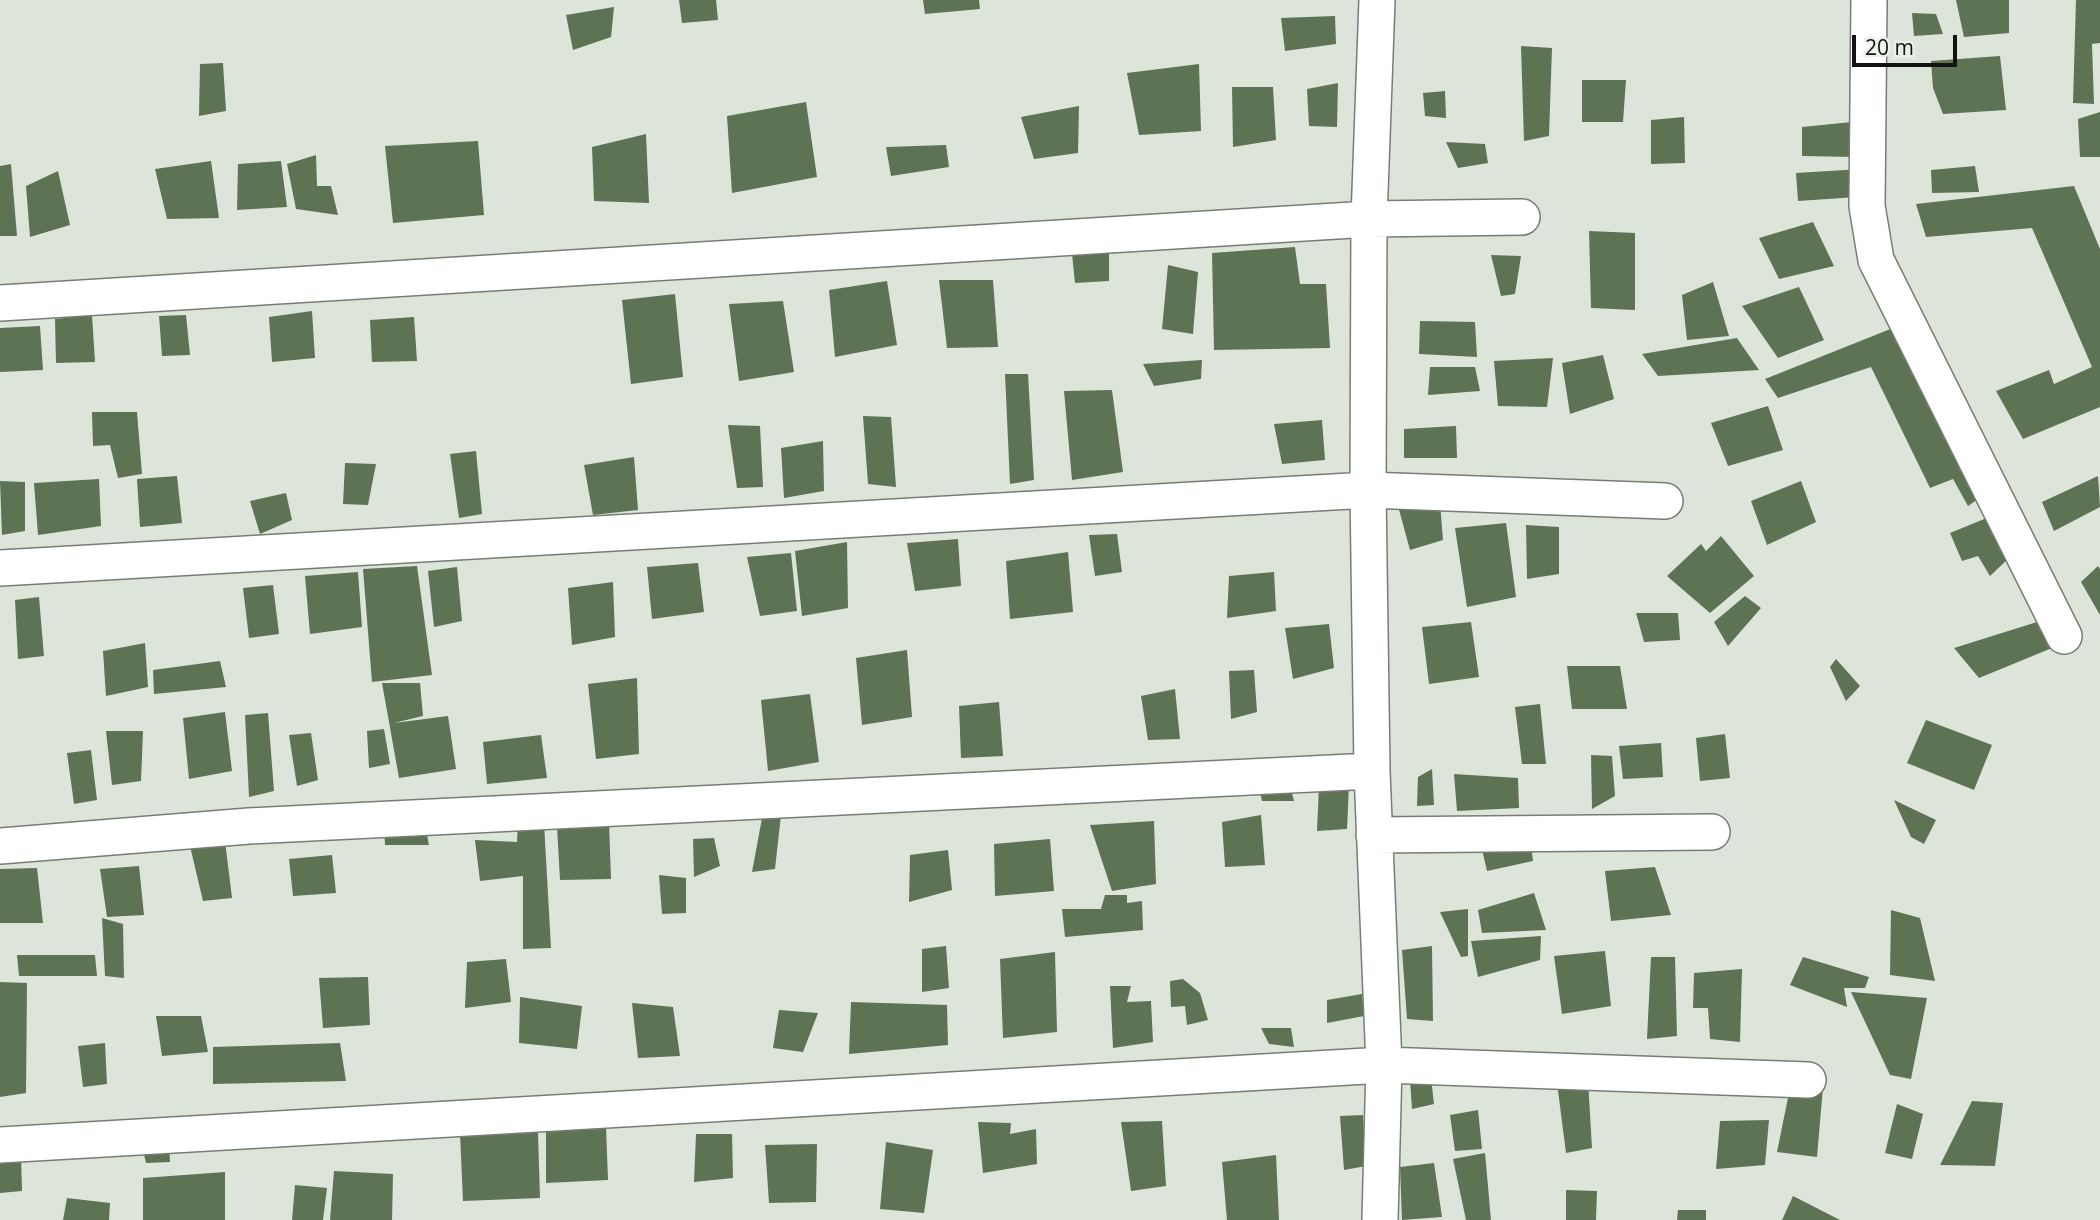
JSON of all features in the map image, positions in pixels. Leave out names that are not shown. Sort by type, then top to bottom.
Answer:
[{"type":"street","points":[[1377,0],[1369,219],[1367,489],[1372,771],[1384,1065],[1380,1220]]},
{"type":"street","points":[[1869,0],[1867,206],[1876,260],[2064,636]]},
{"type":"street","points":[[0,303],[1369,219],[1522,217]]},
{"type":"street","points":[[0,568],[1367,489],[1665,501]]},
{"type":"street","points":[[0,846],[249,827],[1372,771]]},
{"type":"street","points":[[1374,835],[1712,832]]},
{"type":"street","points":[[0,1145],[1384,1065],[1808,1080]]},
{"type":"building","points":[[679,0],[716,0],[718,20],[682,23]]},
{"type":"building","points":[[923,0],[979,0],[980,9],[925,14]]},
{"type":"building","points":[[1956,0],[2009,0],[2009,33],[1964,37]]},
{"type":"building","points":[[2076,0],[2100,0],[2100,43],[2092,44],[2094,104],[2073,103]]},
{"type":"building","points":[[614,7],[611,37],[573,50],[566,15]]},
{"type":"building","points":[[1912,13],[1936,14],[1943,34],[1914,36]]},
{"type":"building","points":[[1335,16],[1336,44],[1285,51],[1281,18]]},
{"type":"building","points":[[1521,46],[1552,48],[1549,136],[1524,141]]},
{"type":"building","points":[[2000,56],[2006,110],[1943,114],[1933,88],[1931,61]]},
{"type":"building","points":[[223,63],[226,111],[199,116],[200,64]]},
{"type":"building","points":[[1199,64],[1201,131],[1139,135],[1127,73]]},
{"type":"building","points":[[1582,80],[1626,80],[1623,122],[1582,122]]},
{"type":"building","points":[[1338,83],[1337,127],[1309,126],[1307,89]]},
{"type":"building","points":[[1232,87],[1273,87],[1276,140],[1233,147]]},
{"type":"building","points":[[1445,91],[1446,118],[1425,116],[1423,93]]},
{"type":"building","points":[[806,102],[817,177],[732,193],[727,116]]},
{"type":"building","points":[[1079,106],[1078,153],[1034,159],[1021,117]]},
{"type":"building","points":[[2100,112],[2100,157],[2080,157],[2078,119]]},
{"type":"building","points":[[1684,117],[1685,163],[1651,164],[1651,120]]},
{"type":"building","points":[[1852,122],[1854,157],[1802,156],[1802,127]]},
{"type":"building","points":[[646,134],[649,203],[594,201],[592,147]]},
{"type":"building","points":[[478,141],[484,215],[393,223],[385,146]]},
{"type":"building","points":[[1446,142],[1485,144],[1488,163],[1458,168]]},
{"type":"building","points":[[946,145],[949,167],[891,176],[886,147]]},
{"type":"building","points":[[316,155],[317,186],[331,186],[338,215],[296,209],[287,164]]},
{"type":"building","points":[[211,161],[219,218],[167,219],[155,169]]},
{"type":"building","points":[[281,161],[287,207],[237,210],[238,164]]},
{"type":"building","points":[[11,164],[17,236],[0,236],[0,166]]},
{"type":"building","points":[[1975,166],[1979,192],[1932,193],[1931,170]]},
{"type":"building","points":[[1861,169],[1857,197],[1798,201],[1796,173]]},
{"type":"building","points":[[58,171],[70,225],[30,237],[26,186]]},
{"type":"building","points":[[2074,186],[2100,249],[2100,407],[2023,439],[1996,391],[2049,370],[2054,384],[2092,367],[2032,228],[1926,237],[1916,204]]},
{"type":"building","points":[[1813,222],[1834,266],[1779,279],[1759,238]]},
{"type":"building","points":[[1589,231],[1635,233],[1635,310],[1591,308]]},
{"type":"building","points":[[1295,247],[1300,284],[1326,284],[1330,348],[1214,350],[1212,253]]},
{"type":"building","points":[[1109,252],[1109,281],[1075,283],[1072,254]]},
{"type":"building","points":[[1491,255],[1521,256],[1515,294],[1501,296]]},
{"type":"building","points":[[1168,265],[1198,272],[1193,334],[1162,329]]},
{"type":"building","points":[[939,280],[993,280],[998,347],[947,348]]},
{"type":"building","points":[[887,281],[897,345],[835,357],[829,290]]},
{"type":"building","points":[[1713,282],[1729,336],[1687,340],[1682,295]]},
{"type":"building","points":[[1799,287],[1824,340],[1778,358],[1742,306]]},
{"type":"building","points":[[675,294],[683,377],[631,384],[622,300]]},
{"type":"building","points":[[783,301],[794,372],[739,381],[729,304]]},
{"type":"building","points":[[312,311],[315,358],[272,362],[269,317]]},
{"type":"building","points":[[92,315],[95,362],[56,363],[55,319]]},
{"type":"building","points":[[186,315],[190,355],[162,356],[159,316]]},
{"type":"building","points":[[414,317],[417,361],[372,362],[370,320]]},
{"type":"building","points":[[1420,321],[1475,322],[1477,357],[1419,354]]},
{"type":"building","points":[[1903,324],[1984,495],[1968,506],[1953,479],[1930,488],[1871,367],[1778,398],[1765,379]]},
{"type":"building","points":[[40,326],[43,370],[0,372],[0,328]]},
{"type":"building","points":[[1737,338],[1759,370],[1658,376],[1642,354]]},
{"type":"building","points":[[1603,355],[1614,399],[1570,414],[1562,363]]},
{"type":"building","points":[[1553,358],[1547,407],[1498,406],[1494,361]]},
{"type":"building","points":[[1202,360],[1201,379],[1154,386],[1143,364]]},
{"type":"building","points":[[1430,367],[1475,367],[1480,391],[1428,395]]},
{"type":"building","points":[[1005,374],[1028,374],[1034,480],[1010,484]]},
{"type":"building","points":[[1112,390],[1123,472],[1072,480],[1064,391]]},
{"type":"building","points":[[1768,406],[1783,450],[1728,466],[1711,423]]},
{"type":"building","points":[[92,412],[137,412],[142,474],[118,478],[110,445],[93,446]]},
{"type":"building","points":[[863,416],[891,417],[896,487],[868,484]]},
{"type":"building","points":[[1322,420],[1325,460],[1282,464],[1274,424]]},
{"type":"building","points":[[728,425],[760,426],[763,487],[737,488]]},
{"type":"building","points":[[1456,426],[1457,458],[1404,458],[1404,429]]},
{"type":"building","points":[[823,441],[824,491],[784,498],[781,448]]},
{"type":"building","points":[[476,451],[482,514],[459,518],[450,454]]},
{"type":"building","points":[[634,457],[638,510],[593,515],[584,465]]},
{"type":"building","points":[[345,463],[376,464],[368,505],[343,504]]},
{"type":"building","points":[[177,476],[182,523],[140,527],[137,479]]},
{"type":"building","points":[[2098,476],[2100,507],[2054,531],[2042,502]]},
{"type":"building","points":[[99,479],[101,526],[38,535],[34,483]]},
{"type":"building","points":[[0,481],[25,482],[25,531],[2,535]]},
{"type":"building","points":[[1801,481],[1816,522],[1767,545],[1751,501]]},
{"type":"building","points":[[286,493],[292,520],[260,534],[250,501]]},
{"type":"building","points":[[1440,503],[1443,540],[1410,550],[1398,506]]},
{"type":"building","points":[[1994,515],[2009,558],[1990,576],[1978,556],[1962,561],[1950,533]]},
{"type":"building","points":[[1506,523],[1516,597],[1467,607],[1455,528]]},
{"type":"building","points":[[1526,525],[1559,527],[1559,574],[1527,579]]},
{"type":"building","points":[[1117,534],[1122,572],[1095,576],[1089,535]]},
{"type":"building","points":[[1721,536],[1754,576],[1710,613],[1667,576],[1701,544],[1706,551]]},
{"type":"building","points":[[958,539],[961,586],[915,591],[907,543]]},
{"type":"building","points":[[847,542],[848,608],[802,616],[795,551]]},
{"type":"building","points":[[1068,552],[1073,612],[1010,619],[1006,561]]},
{"type":"building","points":[[791,553],[797,611],[760,616],[747,557]]},
{"type":"building","points":[[698,563],[704,612],[652,619],[647,567]]},
{"type":"building","points":[[417,566],[432,675],[372,682],[363,569]]},
{"type":"building","points":[[2098,566],[2100,569],[2100,615],[2081,582]]},
{"type":"building","points":[[457,567],[462,621],[434,627],[428,571]]},
{"type":"building","points":[[358,572],[362,627],[310,634],[305,576]]},
{"type":"building","points":[[1274,572],[1276,611],[1227,618],[1229,576]]},
{"type":"building","points":[[613,582],[615,637],[572,645],[568,588]]},
{"type":"building","points":[[273,585],[279,634],[249,638],[243,588]]},
{"type":"building","points":[[1745,596],[1761,608],[1728,646],[1714,622]]},
{"type":"building","points":[[39,597],[44,656],[18,659],[15,600]]},
{"type":"building","points":[[1636,613],[1678,613],[1680,640],[1644,642]]},
{"type":"building","points":[[1471,622],[1479,677],[1429,684],[1422,627]]},
{"type":"building","points":[[2037,622],[2052,648],[1979,678],[1954,648]]},
{"type":"building","points":[[1329,624],[1334,668],[1293,679],[1285,628]]},
{"type":"building","points":[[145,643],[148,687],[106,696],[103,651]]},
{"type":"building","points":[[907,650],[912,717],[862,725],[856,658]]},
{"type":"building","points":[[1836,659],[1860,686],[1846,701],[1830,667]]},
{"type":"building","points":[[220,661],[226,687],[154,694],[153,670]]},
{"type":"building","points":[[1567,666],[1620,666],[1627,709],[1572,709]]},
{"type":"building","points":[[1254,670],[1257,712],[1231,719],[1229,671]]},
{"type":"building","points":[[637,678],[639,754],[596,759],[588,684]]},
{"type":"building","points":[[382,683],[420,683],[423,716],[394,723],[448,716],[456,769],[399,778]]},
{"type":"building","points":[[1175,689],[1180,739],[1148,740],[1141,696]]},
{"type":"building","points":[[810,694],[819,762],[768,771],[761,700]]},
{"type":"building","points":[[999,702],[1003,756],[961,758],[959,706]]},
{"type":"building","points":[[1540,704],[1546,764],[1522,764],[1515,707]]},
{"type":"building","points":[[225,712],[232,771],[189,779],[183,718]]},
{"type":"building","points":[[268,713],[274,791],[249,797],[245,715]]},
{"type":"building","points":[[1926,720],[1992,745],[1974,790],[1907,763]]},
{"type":"building","points":[[384,729],[390,764],[369,768],[367,731]]},
{"type":"building","points":[[106,731],[143,731],[141,781],[112,785]]},
{"type":"building","points":[[311,733],[318,780],[297,786],[289,735]]},
{"type":"building","points":[[1725,734],[1730,778],[1700,781],[1696,738]]},
{"type":"building","points":[[541,735],[547,778],[487,784],[483,742]]},
{"type":"building","points":[[1661,743],[1663,777],[1623,779],[1619,746]]},
{"type":"building","points":[[91,750],[97,800],[74,804],[67,753]]},
{"type":"building","points":[[1591,755],[1612,756],[1615,796],[1592,809]]},
{"type":"building","points":[[1432,769],[1434,805],[1417,806],[1418,777]]},
{"type":"building","points":[[1454,774],[1518,778],[1519,808],[1457,811]]},
{"type":"building","points":[[1258,784],[1290,785],[1294,801],[1262,801]]},
{"type":"building","points":[[1349,785],[1347,829],[1317,831],[1319,786]]},
{"type":"building","points":[[1894,800],[1936,820],[1924,844],[1911,837]]},
{"type":"building","points":[[781,815],[775,869],[752,872],[762,818]]},
{"type":"building","points":[[1261,815],[1265,865],[1225,867],[1222,822]]},
{"type":"building","points":[[518,821],[544,823],[551,948],[523,949],[523,876],[480,881],[475,840],[517,842]]},
{"type":"building","points":[[1154,821],[1156,884],[1112,891],[1090,825]]},
{"type":"building","points":[[609,822],[611,879],[560,880],[557,827]]},
{"type":"building","points":[[425,825],[429,845],[385,845],[384,827]]},
{"type":"building","points":[[714,838],[720,866],[694,877],[693,839]]},
{"type":"building","points":[[1050,839],[1054,891],[995,896],[994,844]]},
{"type":"building","points":[[225,841],[232,898],[203,901],[189,842]]},
{"type":"building","points":[[1480,841],[1531,845],[1533,861],[1487,871]]},
{"type":"building","points":[[948,850],[952,890],[909,902],[910,855]]},
{"type":"building","points":[[332,855],[336,893],[293,896],[289,859]]},
{"type":"building","points":[[139,866],[144,915],[107,917],[100,869]]},
{"type":"building","points":[[1655,867],[1671,915],[1611,921],[1605,871]]},
{"type":"building","points":[[37,868],[43,923],[0,923],[0,869]]},
{"type":"building","points":[[659,875],[686,878],[686,913],[662,914]]},
{"type":"building","points":[[1534,893],[1546,930],[1482,933],[1478,910]]},
{"type":"building","points":[[1105,895],[1127,895],[1127,903],[1142,901],[1143,930],[1065,937],[1062,909],[1101,909]]},
{"type":"building","points":[[1468,909],[1468,956],[1461,957],[1440,912]]},
{"type":"building","points":[[1891,910],[1920,918],[1935,981],[1890,975]]},
{"type":"building","points":[[102,918],[123,924],[124,978],[105,976]]},
{"type":"building","points":[[1541,936],[1540,960],[1478,977],[1471,941]]},
{"type":"building","points":[[946,946],[949,988],[922,992],[922,949]]},
{"type":"building","points":[[1432,946],[1433,1021],[1407,1019],[1402,950]]},
{"type":"building","points":[[1605,951],[1611,1006],[1562,1014],[1554,956]]},
{"type":"building","points":[[1055,952],[1057,1032],[1003,1038],[1000,959]]},
{"type":"building","points":[[17,955],[95,955],[97,976],[19,976]]},
{"type":"building","points":[[1651,957],[1675,957],[1677,1036],[1647,1039]]},
{"type":"building","points":[[1803,957],[1869,977],[1865,988],[1844,988],[1847,1007],[1790,985]]},
{"type":"building","points":[[506,959],[511,1002],[465,1008],[467,962]]},
{"type":"building","points":[[1742,969],[1740,1042],[1710,1039],[1708,1008],[1693,1008],[1694,973]]},
{"type":"building","points":[[368,977],[370,1025],[323,1028],[319,978]]},
{"type":"building","points":[[1183,979],[1200,993],[1208,1020],[1187,1025],[1185,1006],[1171,1007],[1170,981]]},
{"type":"building","points":[[0,982],[27,983],[26,1093],[0,1097]]},
{"type":"building","points":[[1110,986],[1131,986],[1127,1002],[1151,1001],[1153,1042],[1113,1048]]},
{"type":"building","points":[[1851,992],[1927,998],[1911,1079],[1890,1075]]},
{"type":"building","points":[[1362,994],[1364,1016],[1327,1023],[1327,1000]]},
{"type":"building","points":[[520,997],[582,1006],[577,1049],[519,1043]]},
{"type":"building","points":[[851,1002],[947,1005],[948,1045],[849,1054]]},
{"type":"building","points":[[632,1003],[673,1007],[680,1056],[638,1058]]},
{"type":"building","points":[[779,1010],[818,1013],[803,1052],[773,1048]]},
{"type":"building","points":[[156,1016],[201,1016],[208,1052],[162,1056]]},
{"type":"building","points":[[1261,1028],[1291,1028],[1294,1047],[1269,1044]]},
{"type":"building","points":[[105,1043],[107,1084],[83,1087],[78,1046]]},
{"type":"building","points":[[340,1043],[346,1081],[213,1084],[213,1047]]},
{"type":"building","points":[[1431,1077],[1434,1104],[1412,1109],[1410,1080]]},
{"type":"building","points":[[1588,1080],[1592,1148],[1566,1153],[1557,1083]]},
{"type":"building","points":[[1791,1083],[1823,1087],[1817,1157],[1777,1152]]},
{"type":"building","points":[[1972,1101],[2003,1103],[1995,1166],[1940,1165]]},
{"type":"building","points":[[1897,1104],[1923,1114],[1912,1159],[1885,1153]]},
{"type":"building","points":[[1478,1110],[1482,1149],[1455,1151],[1450,1115]]},
{"type":"building","points":[[1363,1115],[1366,1166],[1344,1170],[1340,1116]]},
{"type":"building","points":[[1769,1120],[1765,1165],[1716,1169],[1720,1121]]},
{"type":"building","points":[[1162,1121],[1166,1186],[1131,1191],[1121,1122]]},
{"type":"building","points":[[978,1122],[1011,1123],[1010,1134],[1036,1129],[1037,1164],[983,1173]]},
{"type":"building","points":[[606,1127],[608,1180],[546,1183],[546,1129]]},
{"type":"building","points":[[538,1133],[540,1198],[463,1201],[460,1134]]},
{"type":"building","points":[[696,1134],[732,1134],[733,1178],[694,1182]]},
{"type":"building","points":[[886,1142],[933,1150],[924,1213],[880,1209]]},
{"type":"building","points":[[169,1144],[170,1162],[146,1163],[142,1146]]},
{"type":"building","points":[[817,1144],[816,1202],[769,1203],[765,1145]]},
{"type":"building","points":[[0,1153],[21,1155],[22,1191],[0,1193]]},
{"type":"building","points":[[1485,1153],[1491,1220],[1466,1220],[1453,1159]]},
{"type":"building","points":[[1276,1155],[1279,1220],[1227,1220],[1222,1162]]},
{"type":"building","points":[[1434,1163],[1442,1217],[1402,1220],[1400,1167]]},
{"type":"building","points":[[334,1171],[393,1174],[392,1220],[330,1220]]},
{"type":"building","points":[[225,1172],[225,1220],[143,1220],[143,1178]]},
{"type":"building","points":[[295,1185],[327,1188],[323,1220],[292,1220]]},
{"type":"building","points":[[1566,1190],[1597,1191],[1596,1220],[1566,1220]]},
{"type":"building","points":[[1793,1196],[1840,1220],[1782,1220]]},
{"type":"building","points":[[67,1198],[110,1203],[109,1220],[63,1220]]},
{"type":"building","points":[[1678,1210],[1706,1210],[1706,1220],[1677,1220]]}]
